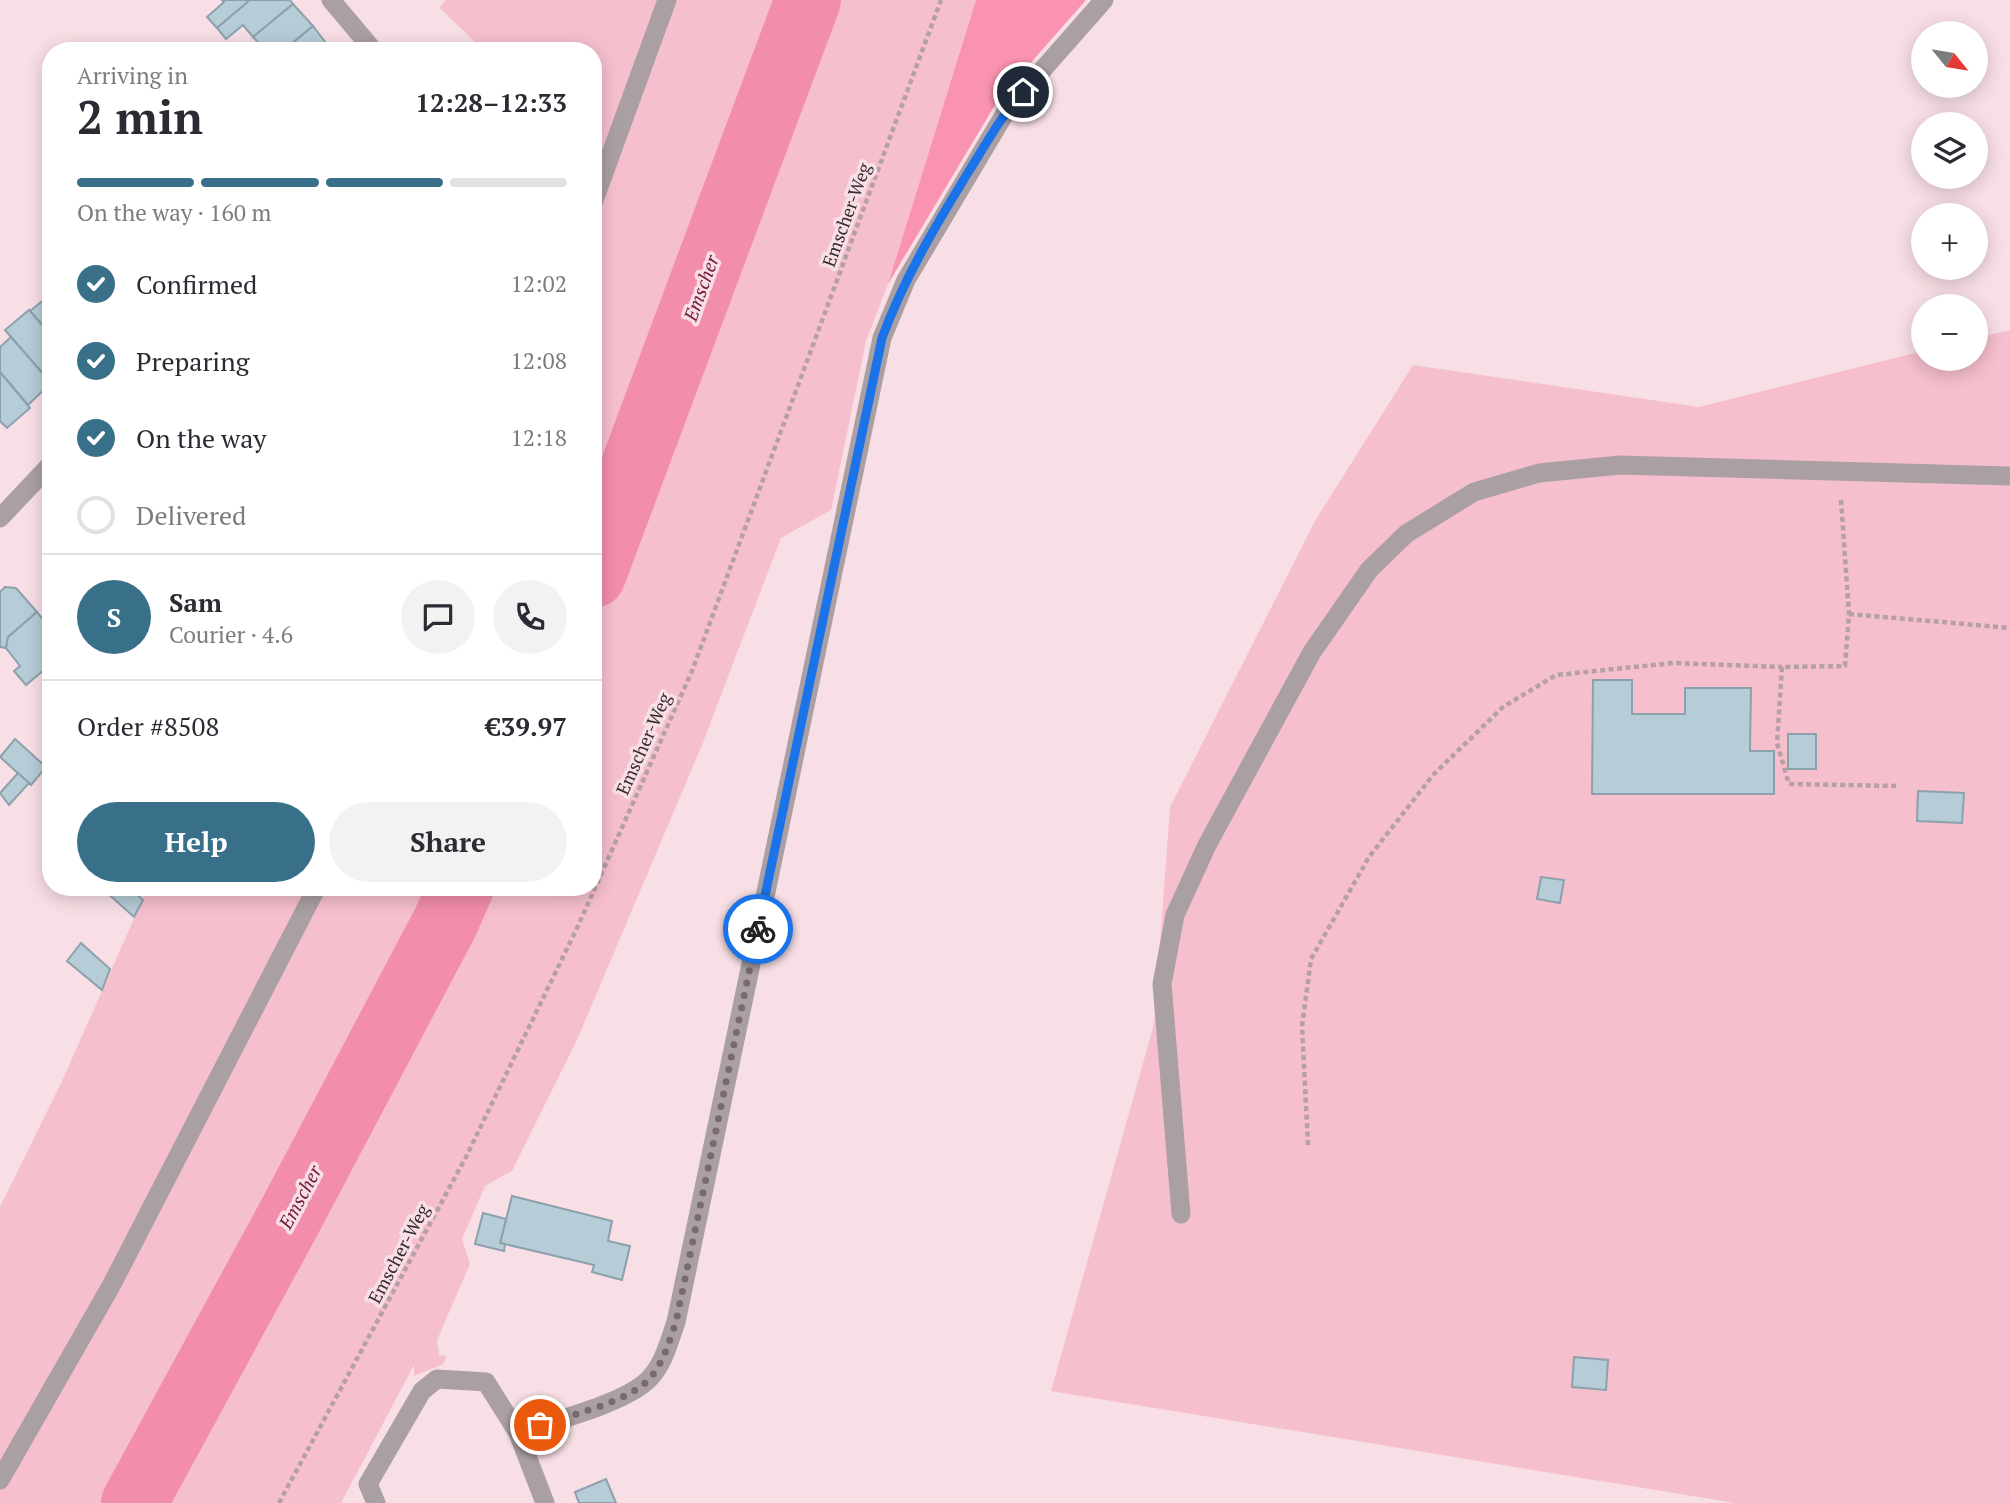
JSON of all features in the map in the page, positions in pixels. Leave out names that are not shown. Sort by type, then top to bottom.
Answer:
[{"type":"street","points":[[331,0],[366,42]]},
{"type":"street","points":[[602,178],[667,0]]},
{"type":"street","points":[[518,1433],[628,1394],[649,1380],[668,1345],[676,1322],[882,338],[905,280],[1007,110],[1104,0]]},
{"type":"street","points":[[1181,1214],[1162,984],[1175,915],[1207,845],[1312,652],[1369,570],[1406,534],[1474,492],[1539,473],[1620,465],[2010,476]]},
{"type":"street","points":[[0,517],[42,473]]},
{"type":"street","points":[[0,1480],[111,1286],[312,896]]},
{"type":"street","points":[[376,1503],[368,1484],[422,1391],[437,1379],[486,1382],[518,1433],[545,1503]]},
{"type":"path","name":"Emscher-Weg","points":[[602,873],[687,684],[941,0]]},
{"type":"path","points":[[1308,1145],[1302,1026],[1311,959],[1369,858],[1433,775],[1503,707],[1556,676],[1673,663],[1845,666],[1850,614],[1839,471]]},
{"type":"path","points":[[1850,614],[2010,628]]},
{"type":"path","points":[[1782,667],[1777,743],[1789,784],[1899,786]]},
{"type":"path","name":"Emscher-Weg","points":[[279,1503],[466,1157],[592,896]]},
{"type":"shaded area","points":[[446,0],[976,0],[888,284],[866,341],[831,510],[781,538],[702,745],[577,1040],[512,1171],[485,1186],[462,1239],[470,1264],[437,1340],[439,1355],[447,1356],[443,1364],[414,1376],[414,1365],[341,1503],[0,1503],[0,1207],[62,1081],[144,896],[602,896],[602,42],[475,42],[439,7]]},
{"type":"shaded area","points":[[976,0],[1086,0],[998,100],[888,284]]},
{"type":"shaded area","points":[[2010,330],[2010,1503],[1735,1503],[1051,1391],[1154,1024],[1170,807],[1315,521],[1413,365],[1699,407],[1911,354],[1911,371],[1988,371],[1988,335]]},
{"type":"building","points":[[222,0],[250,0],[217,28],[207,17],[224,2]]},
{"type":"building","points":[[250,0],[290,0],[293,4],[253,37],[243,25],[226,39],[217,28]]},
{"type":"building","points":[[293,4],[313,26],[294,42],[258,42],[253,37]]},
{"type":"building","points":[[313,26],[325,42],[294,42]]},
{"type":"building","points":[[42,301],[42,325],[30,311]]},
{"type":"building","points":[[29,310],[42,325],[42,373],[5,330]]},
{"type":"building","points":[[11,337],[42,373],[42,392],[28,405],[0,372],[0,347]]},
{"type":"building","points":[[0,372],[30,408],[7,428],[0,421]]},
{"type":"building","points":[[5,587],[16,588],[37,612],[8,637],[6,648],[0,647],[0,592]]},
{"type":"building","points":[[37,612],[42,618],[42,672],[26,685],[14,671],[20,666],[6,648],[8,637]]},
{"type":"building","points":[[1593,680],[1632,680],[1632,714],[1685,714],[1685,688],[1751,688],[1750,751],[1774,751],[1774,794],[1592,794]]},
{"type":"building","points":[[1788,734],[1816,734],[1816,769],[1788,769]]},
{"type":"building","points":[[15,739],[42,763],[42,772],[31,785],[0,757]]},
{"type":"building","points":[[18,773],[29,783],[9,805],[0,793]]},
{"type":"building","points":[[1918,791],[1964,793],[1962,823],[1917,821]]},
{"type":"building","points":[[1541,877],[1564,880],[1560,903],[1537,899]]},
{"type":"building","points":[[110,896],[139,896],[143,900],[134,917]]},
{"type":"building","points":[[81,943],[110,969],[102,990],[67,961]]},
{"type":"building","points":[[512,1196],[612,1221],[608,1241],[630,1246],[622,1280],[592,1272],[594,1265],[500,1243]]},
{"type":"building","points":[[483,1213],[506,1219],[500,1243],[505,1244],[504,1251],[475,1244]]},
{"type":"building","points":[[1574,1357],[1608,1360],[1606,1390],[1572,1387]]},
{"type":"building","points":[[606,1479],[616,1503],[579,1503],[575,1492]]},
{"type":"waterway","name":"Emscher","points":[[602,551],[808,0]]},
{"type":"waterway","name":"Emscher","points":[[134,1503],[287,1222],[457,896]]},
{"type":"way so far","points":[[540,1425],[628,1394],[649,1380],[668,1345],[676,1322],[758,929]]},
{"type":"route","points":[[758,929],[882,338],[905,280],[940,218],[1007,110],[1023,92]]}]
